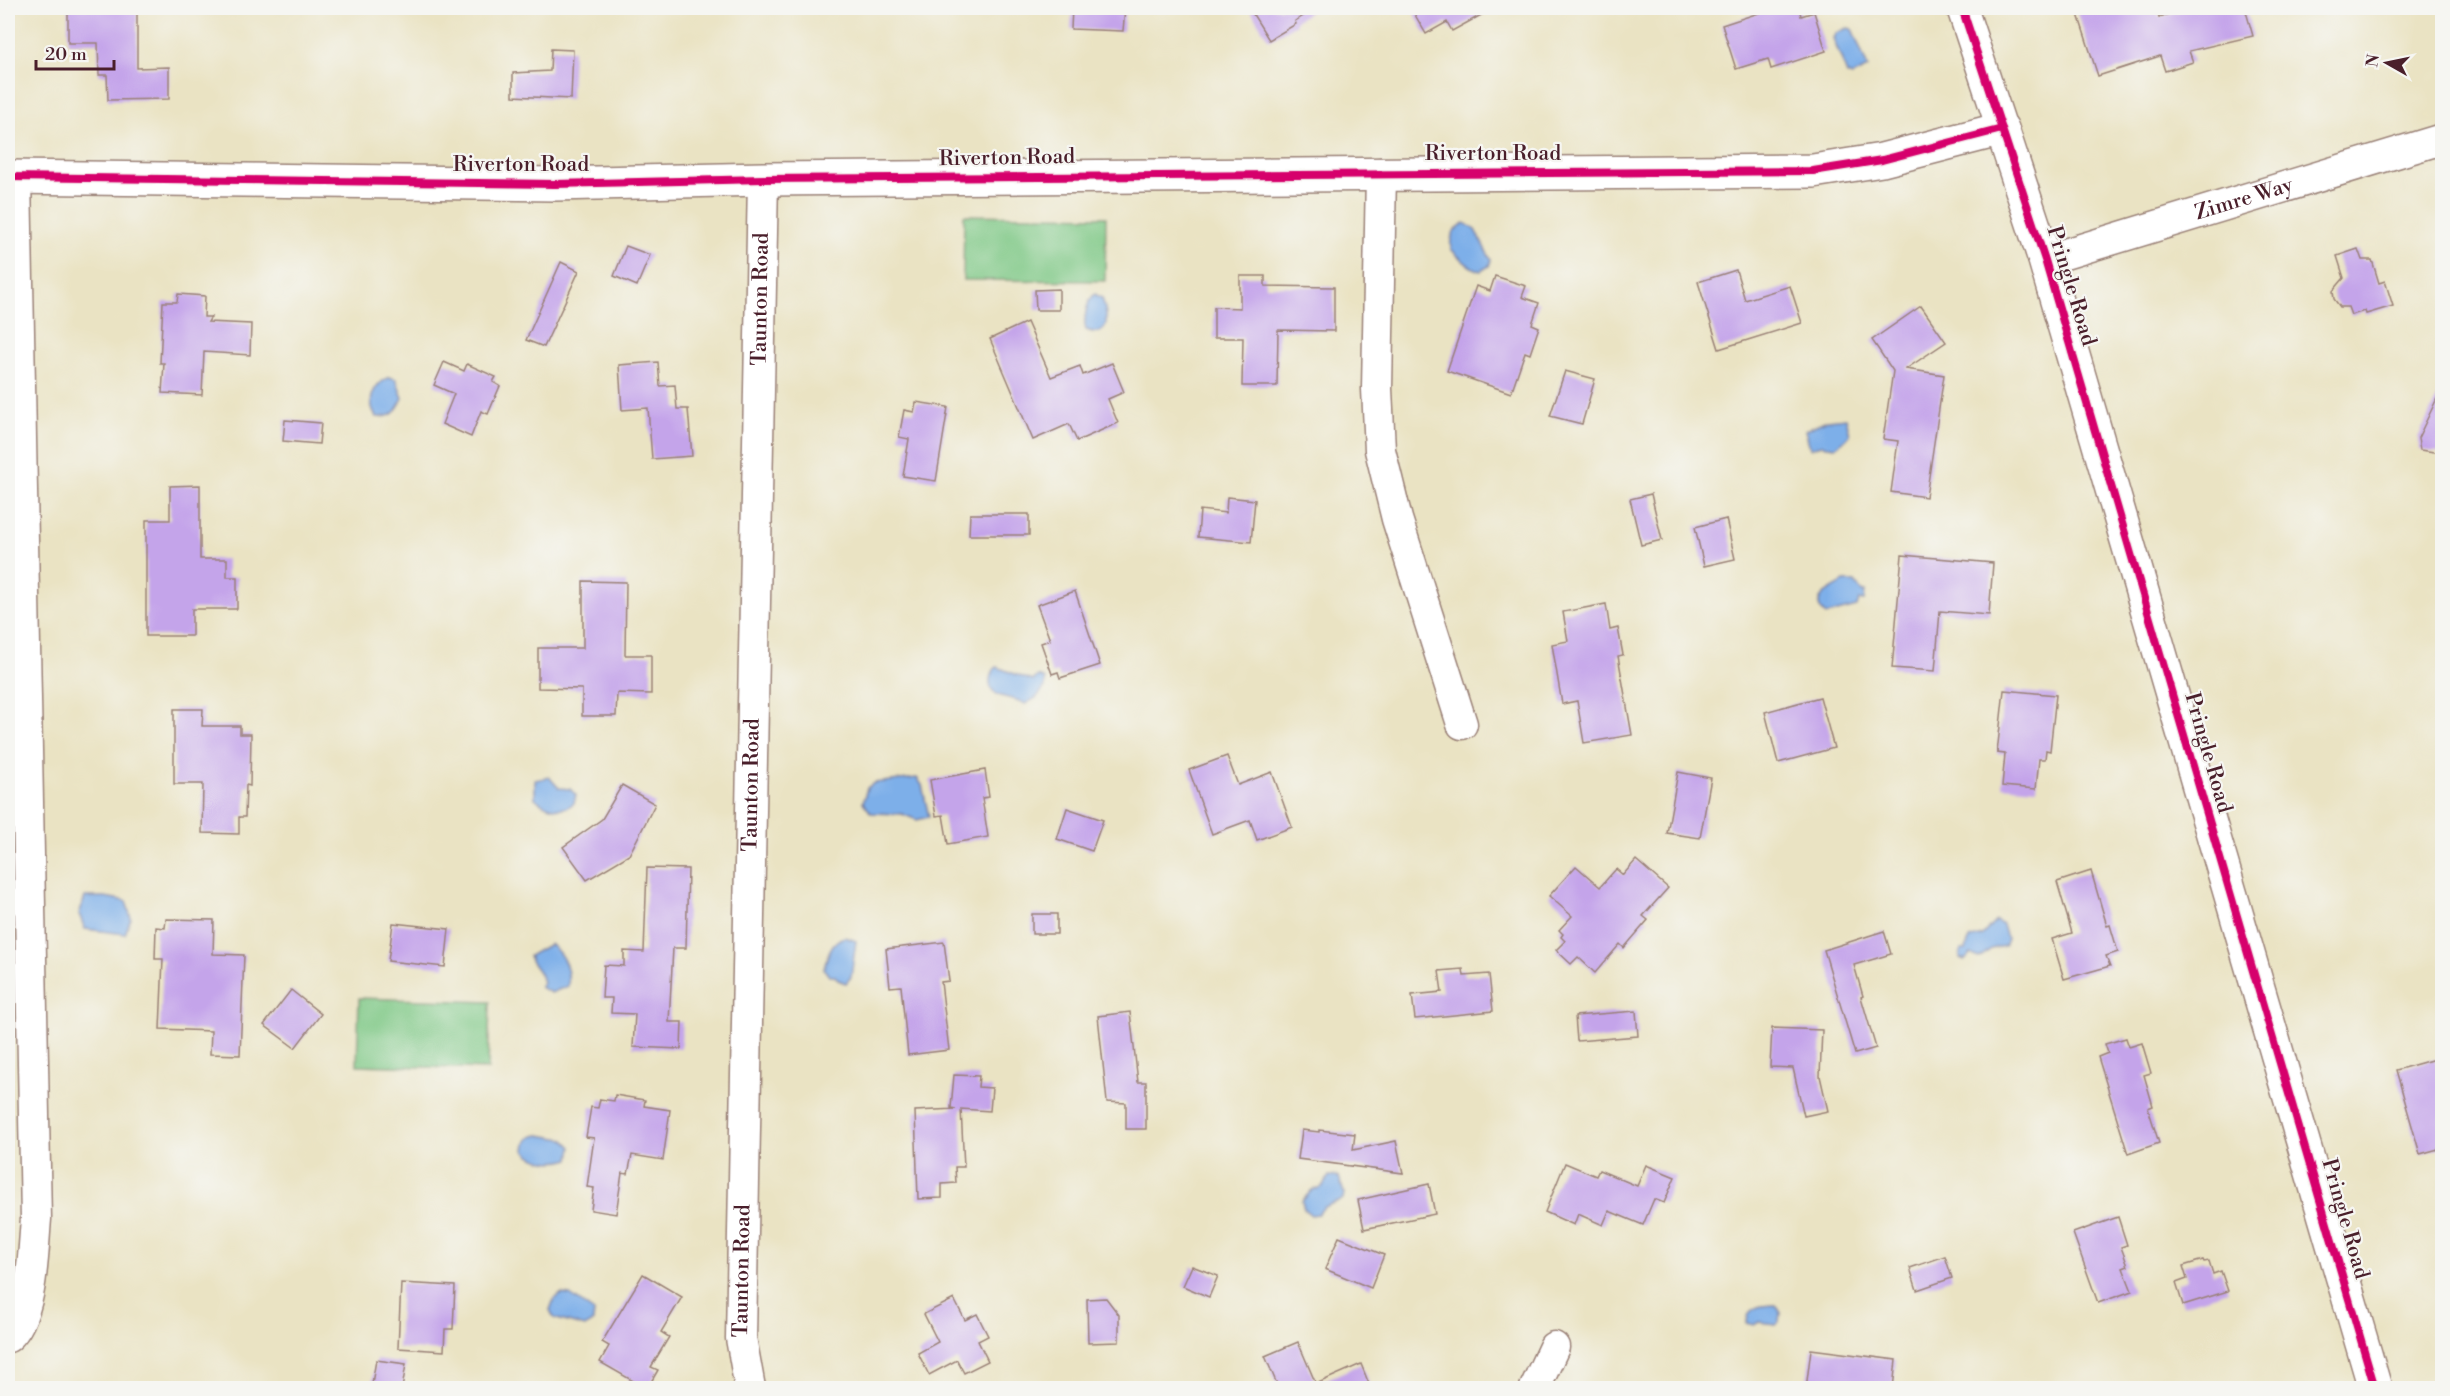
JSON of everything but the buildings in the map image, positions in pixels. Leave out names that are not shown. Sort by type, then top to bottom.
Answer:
[{"type":"street","points":[[1962,8],[2002,129]]},
{"type":"street","name":"Riverton Road","points":[[12,177],[555,184],[763,179],[1813,171],[1882,160],[2002,129]]},
{"type":"street","name":"Pringle Road","points":[[2002,129],[2045,260],[2375,1389]]},
{"type":"street","name":"Zimre Way","points":[[2045,260],[2442,139]]},
{"type":"street","points":[[1381,173],[1377,389],[1380,450],[1397,519],[1462,724]]},
{"type":"street","points":[[8,1337],[14,1331],[30,1290],[36,1220],[18,771],[12,177]]},
{"type":"street","name":"Taunton Road","points":[[750,1389],[741,1338],[763,179]]},
{"type":"street","points":[[1535,1389],[1554,1347]]},
{"type":"green space","points":[[964,215],[1106,217],[1105,281],[963,280]]},
{"type":"green space","points":[[359,998],[490,1002],[488,1069],[357,1065]]},
{"type":"water","points":[[1847,28],[1852,29],[1868,68],[1852,76],[1847,74],[1833,38],[1836,33]]},
{"type":"water","points":[[1465,223],[1475,230],[1491,260],[1489,266],[1481,271],[1469,265],[1451,249],[1453,234]]},
{"type":"water","points":[[1095,294],[1102,298],[1106,323],[1101,331],[1095,332],[1086,330],[1085,321],[1086,310]]},
{"type":"water","points":[[389,377],[396,379],[403,398],[393,413],[376,417],[372,405],[373,394],[379,384]]},
{"type":"water","points":[[1846,418],[1850,435],[1835,447],[1821,445],[1810,448],[1805,430],[1827,420]]},
{"type":"water","points":[[1844,582],[1855,582],[1862,592],[1865,592],[1864,601],[1859,600],[1857,607],[1826,615],[1819,604],[1820,599],[1828,591]]},
{"type":"water","points":[[997,667],[1033,681],[1038,676],[1045,679],[1045,687],[1036,698],[1025,704],[997,694],[990,686],[990,679]]},
{"type":"water","points":[[549,777],[559,788],[570,789],[576,795],[574,803],[564,808],[554,808],[535,798],[535,780]]},
{"type":"water","points":[[917,778],[922,785],[929,817],[917,820],[902,814],[871,813],[863,802],[867,788],[874,783]]},
{"type":"water","points":[[85,897],[105,897],[126,901],[131,918],[125,934],[85,929],[79,914]]},
{"type":"water","points":[[1996,921],[2003,925],[2007,939],[2004,946],[1991,949],[1979,958],[1971,954],[1965,960],[1960,958],[1961,950],[1966,950],[1969,939],[1982,935]]},
{"type":"water","points":[[845,937],[856,941],[851,977],[846,983],[835,976],[829,976],[824,969],[833,945]]},
{"type":"water","points":[[550,944],[565,963],[568,980],[568,986],[551,993],[540,987],[543,983],[542,978],[529,956]]},
{"type":"water","points":[[539,1135],[564,1139],[572,1147],[570,1159],[558,1162],[546,1161],[529,1154],[525,1150],[527,1141]]},
{"type":"water","points":[[1329,1176],[1339,1177],[1344,1193],[1343,1199],[1324,1207],[1318,1214],[1311,1215],[1304,1209],[1302,1201],[1312,1190],[1322,1187]]},
{"type":"water","points":[[561,1294],[570,1295],[594,1312],[593,1321],[585,1327],[554,1318],[550,1310],[554,1299]]},
{"type":"water","points":[[1776,1305],[1781,1313],[1780,1321],[1776,1324],[1747,1323],[1752,1310],[1761,1306]]},
{"type":"cycle path","points":[[1962,8],[2045,260],[2375,1388]]},
{"type":"cycle path","points":[[8,177],[555,184],[763,179],[1813,171],[1882,160],[2002,129]]}]
